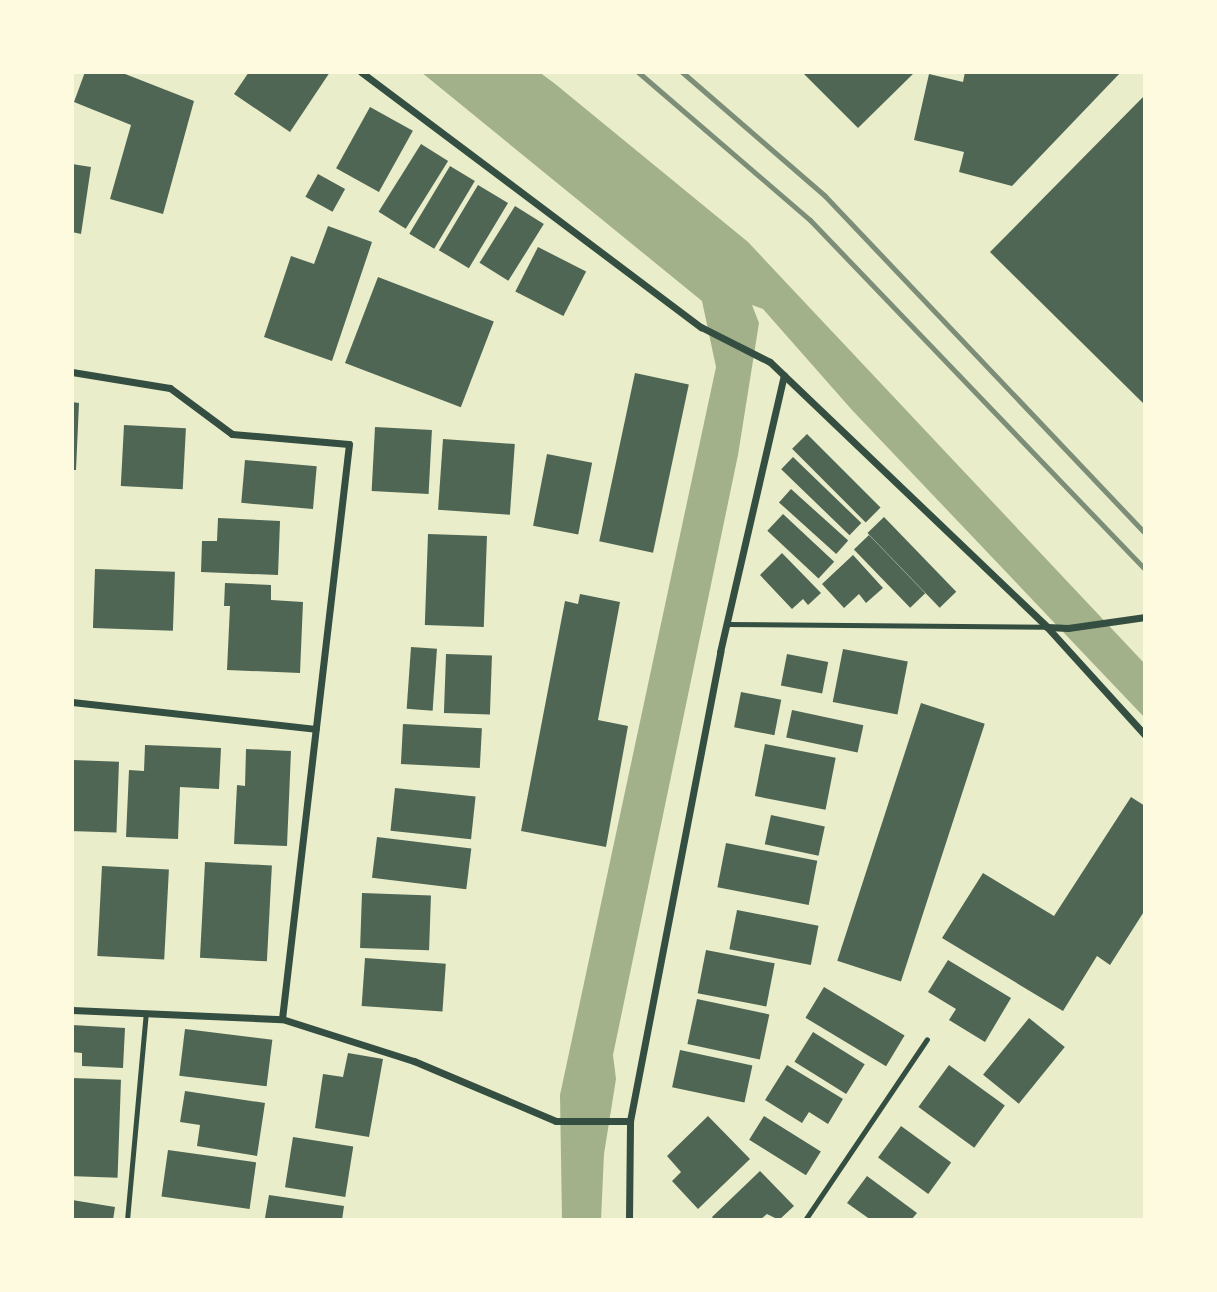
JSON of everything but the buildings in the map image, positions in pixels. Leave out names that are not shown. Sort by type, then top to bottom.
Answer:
[{"type":"street","points":[[361,72],[701,327],[770,362],[1047,627],[1145,735]]},
{"type":"street","points":[[72,372],[170,388],[232,434],[349,443],[282,1019]]},
{"type":"street","points":[[629,1220],[630,1121],[727,624],[784,376]]},
{"type":"street","points":[[1047,627],[1068,628],[1145,617]]},
{"type":"street","points":[[72,702],[316,729]]},
{"type":"street","points":[[72,1010],[282,1019],[415,1060],[555,1121],[630,1121]]},
{"type":"lane","points":[[727,624],[1047,627]]},
{"type":"lane","points":[[127,1220],[146,1013]]},
{"type":"lane","points":[[805,1220],[927,1039]]},
{"type":"shaded area","points":[[421,72],[539,72],[554,83],[748,242],[1145,664],[1145,718],[852,410],[763,309],[752,305],[759,323],[738,455],[613,1055],[616,1079],[604,1154],[601,1220],[562,1220],[560,1095],[716,367],[702,301]]},
{"type":"railway","points":[[638,72],[810,220],[1145,569]]},
{"type":"railway","points":[[682,72],[825,196],[1145,533]]}]
